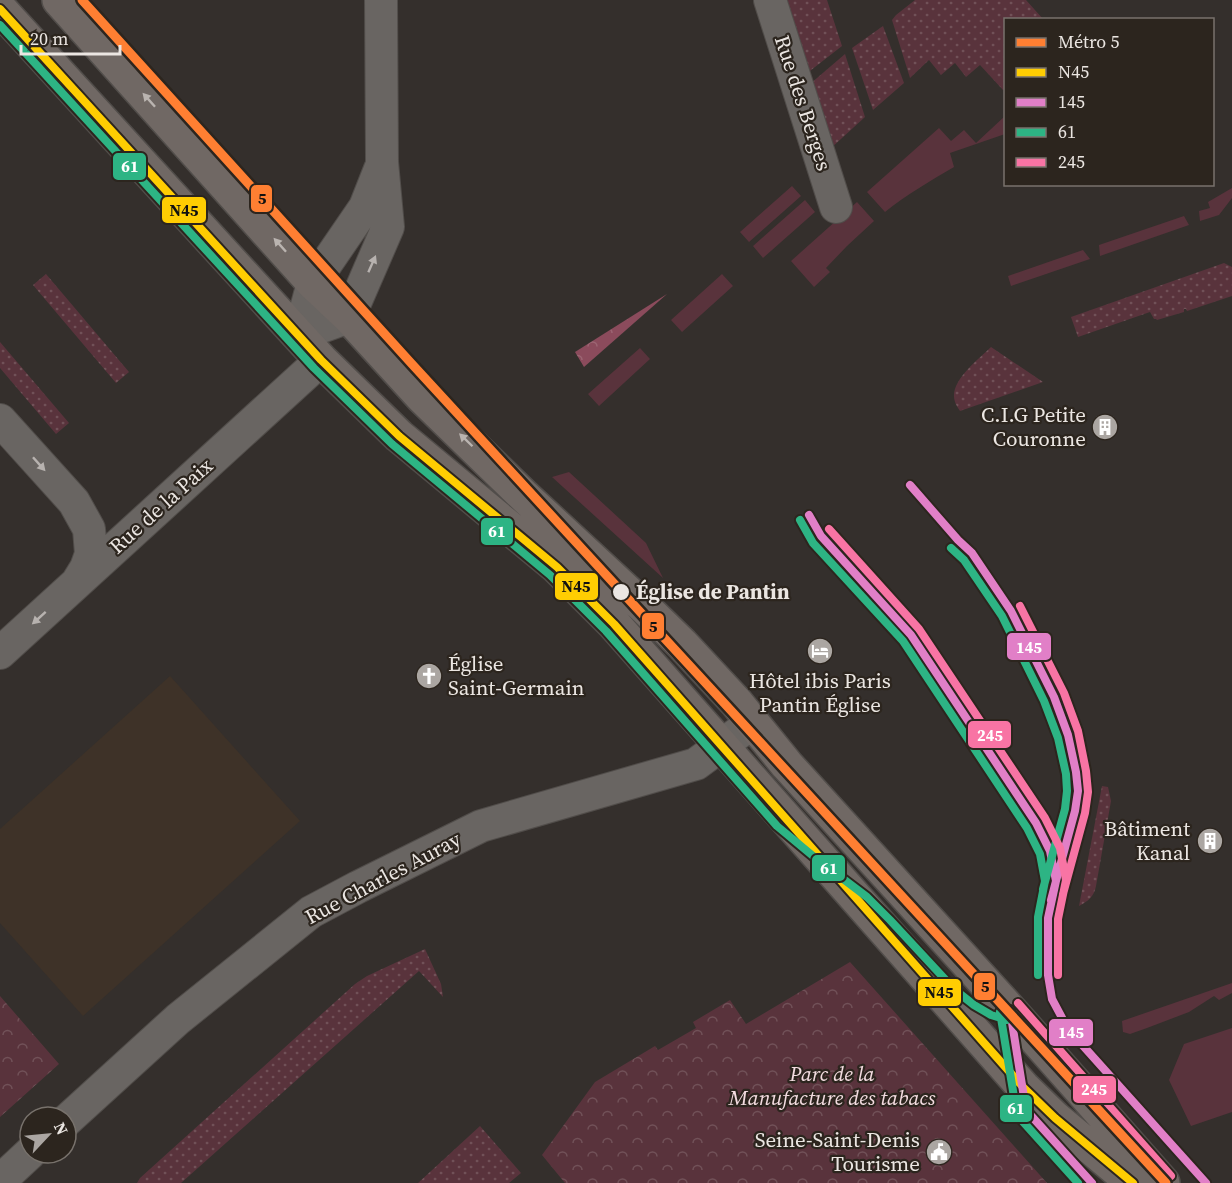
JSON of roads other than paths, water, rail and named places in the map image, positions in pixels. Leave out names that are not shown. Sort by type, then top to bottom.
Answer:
[{"type":"main road","points":[[59,0],[314,283],[349,317],[422,397],[682,644],[736,702],[787,765],[1010,1010],[1163,1183]]},
{"type":"main road","points":[[0,9],[321,360],[399,436],[557,567],[614,624],[1023,1088],[1133,1183]]},
{"type":"street","points":[[299,335],[349,317],[388,227],[382,162],[381,0]]},
{"type":"street","name":"Rue des Berges","points":[[770,0],[836,207]]},
{"type":"street","points":[[299,335],[314,283],[365,207],[382,162]]},
{"type":"street","name":"Rue de la Paix","points":[[0,653],[321,360]]},
{"type":"street","points":[[0,420],[74,502],[85,522],[91,554],[78,582]]},
{"type":"street","name":"Rue Charles Auray","points":[[78,1110],[178,1019],[311,912],[481,826],[696,764],[752,723]]},
{"type":"street","points":[[0,1181],[18,1164]]},
{"type":"metro line","name":"5","points":[[82,0],[411,363],[1166,1183]]},
{"type":"place","name":"C.I.G Petite Couronne","points":[[1105,427]]},
{"type":"place","name":"Église de Pantin","points":[[621,592]]},
{"type":"place","name":"Hôtel ibis Paris Pantin Église","points":[[820,651]]},
{"type":"place","name":"Église Saint-Germain","points":[[429,676]]},
{"type":"place","name":"Bâtiment Kanal","points":[[1210,841]]},
{"type":"place","name":"Seine-Saint-Denis Tourisme","points":[[939,1152]]},
{"type":"park label","name":"Parc de la Manufacture des tabacs","points":[[832,1086]]}]
